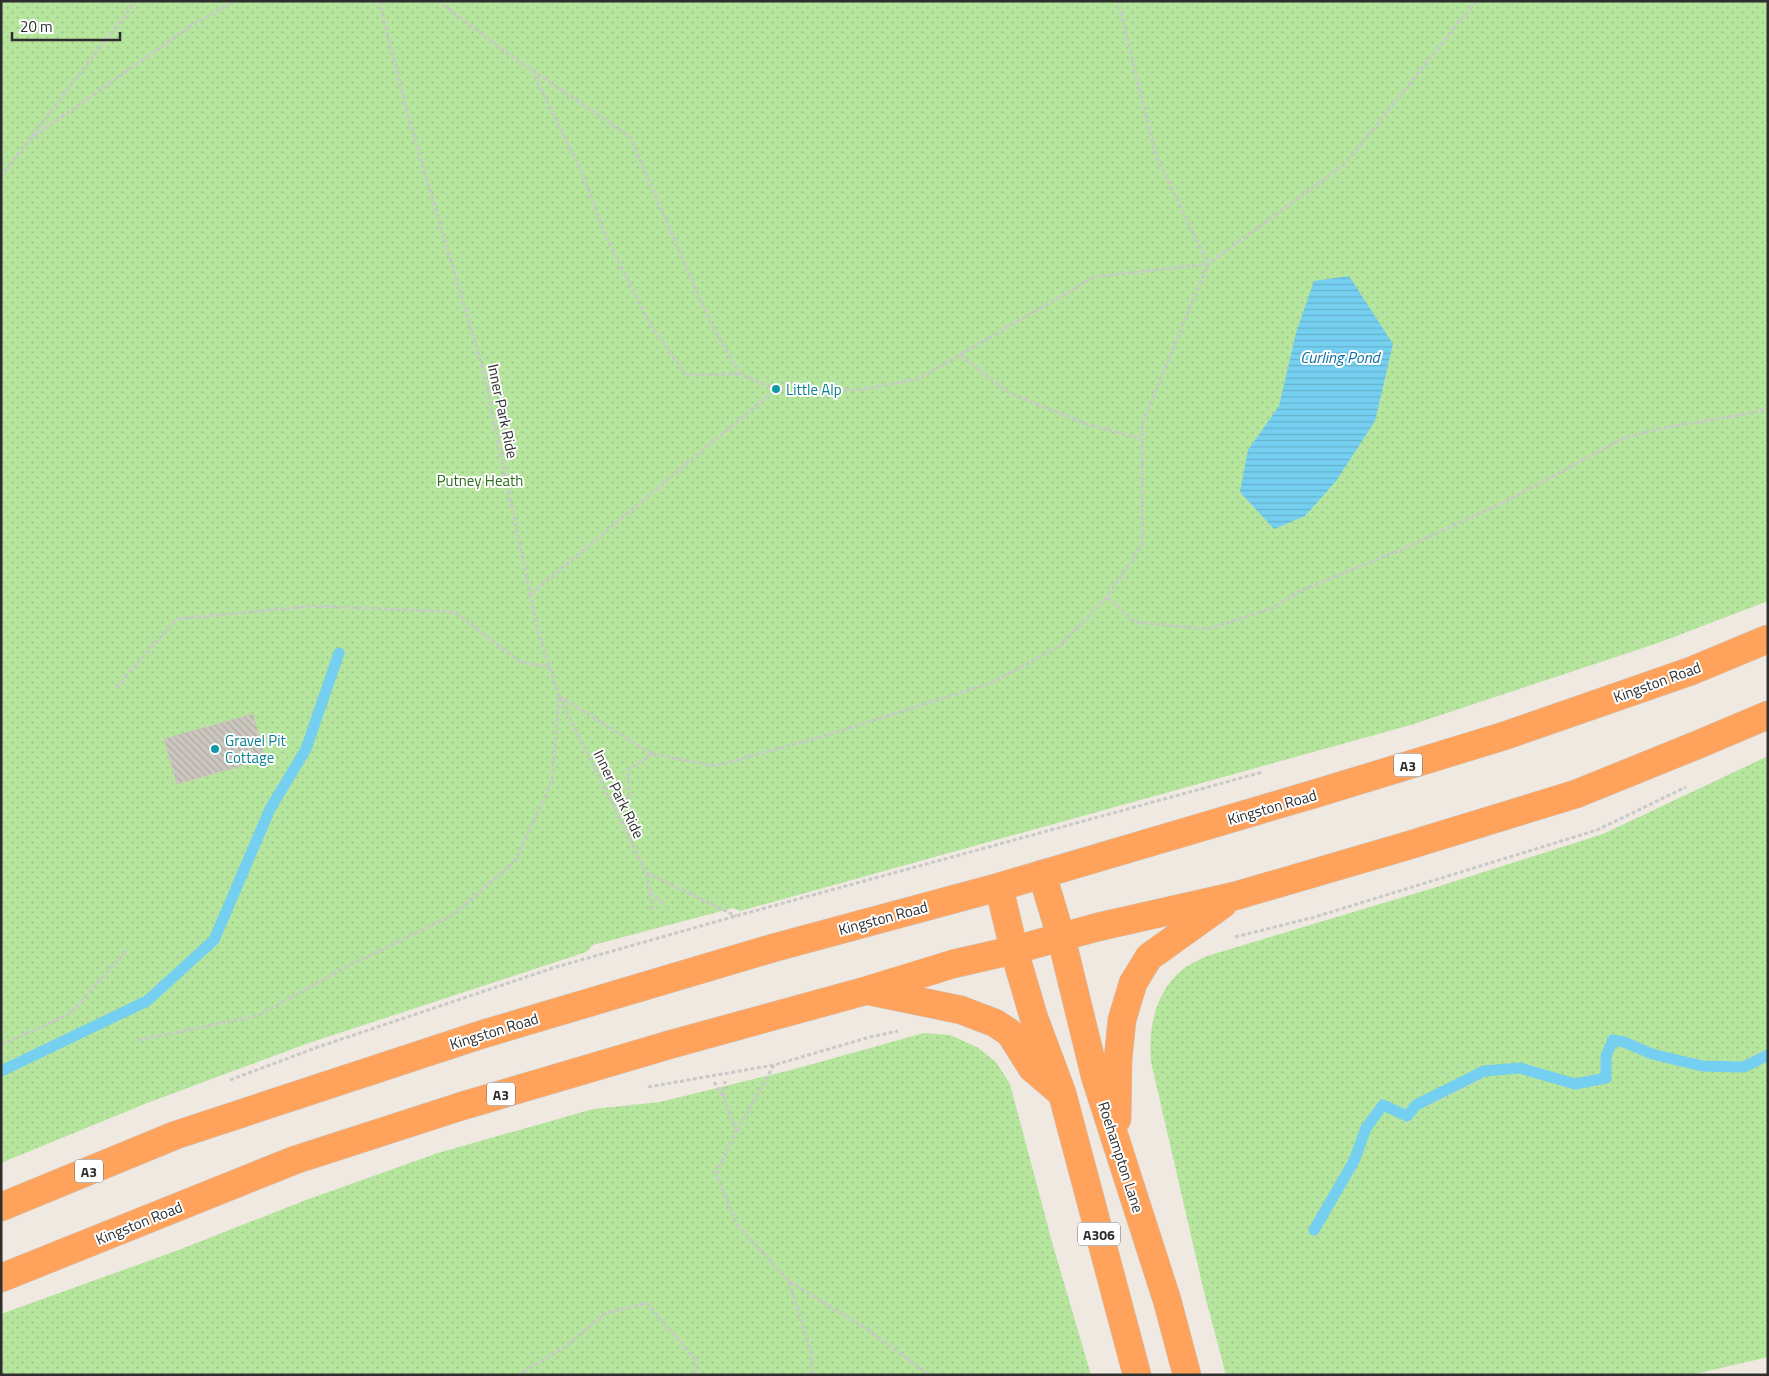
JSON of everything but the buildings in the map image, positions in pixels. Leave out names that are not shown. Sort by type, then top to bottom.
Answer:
[{"type":"highway","name":"Kingston Road","points":[[1,1207],[176,1135],[480,1035],[773,948],[998,887],[1296,800],[1504,736],[1691,671],[1768,639]]},
{"type":"highway","name":"Kingston Road","points":[[1,1278],[295,1160],[472,1103],[672,1044],[865,991],[953,964],[1014,950],[1098,927],[1235,896],[1403,847],[1576,794],[1768,715]]},
{"type":"highway","name":"A306","points":[[1042,874],[1061,937]]},
{"type":"highway","name":"A306","points":[[998,887],[1034,1018],[1062,1093],[1137,1375]]},
{"type":"highway","name":"A306","points":[[1117,1142],[1118,1059],[1122,1020],[1133,983],[1149,957],[1235,896]]},
{"type":"highway","name":"Roehampton Lane","points":[[1061,937],[1096,1076],[1167,1300],[1187,1375]]},
{"type":"highway","points":[[865,991],[961,1010],[995,1023],[1010,1033],[1032,1068],[1062,1093]]},
{"type":"path","points":[[1,176],[136,1]]},
{"type":"path","points":[[29,140],[191,26],[234,1]]},
{"type":"path","name":"Inner Park Ride","points":[[378,1],[409,119],[482,366],[538,631],[559,696],[646,872],[652,911]]},
{"type":"path","points":[[438,1],[500,48],[630,137],[710,322],[740,374]]},
{"type":"path","points":[[138,1040],[257,1016],[348,966],[453,915],[515,860],[552,781],[559,696],[652,754],[715,766],[824,736],[991,683],[1060,646],[1107,597],[1142,545],[1142,424],[1208,264],[1156,156],[1118,1]]},
{"type":"path","points":[[531,69],[581,170],[606,237],[650,324],[686,375],[740,374],[776,389],[859,390],[918,379],[1094,277],[1208,264],[1345,164],[1476,1]]},
{"type":"path","points":[[960,355],[1009,393],[1087,424],[1142,439]]},
{"type":"path","points":[[531,594],[776,389]]},
{"type":"path","points":[[1107,597],[1135,622],[1208,629],[1273,608],[1300,591],[1404,548],[1508,500],[1624,438],[1668,427],[1746,414],[1768,408]]},
{"type":"path","points":[[116,687],[177,619],[314,606],[454,612],[520,662],[550,667]]},
{"type":"path","points":[[612,806],[629,797],[628,770],[652,754]]},
{"type":"path","points":[[226,1082],[318,1047],[556,967],[1268,771]]},
{"type":"path","points":[[1233,938],[1315,917],[1597,830],[1693,784]]},
{"type":"path","points":[[646,872],[736,916]]},
{"type":"path","points":[[650,890],[665,906]]},
{"type":"path","points":[[1,1045],[70,1014],[126,951]]},
{"type":"path","points":[[644,1088],[774,1065],[870,1037],[905,1030]]},
{"type":"path","points":[[774,1065],[736,1131],[716,1174],[738,1226],[789,1281],[865,1328],[930,1375]]},
{"type":"path","points":[[724,1098],[725,1081]]},
{"type":"path","points":[[714,1082],[724,1098],[736,1131]]},
{"type":"path","points":[[789,1281],[812,1356],[811,1375]]},
{"type":"path","points":[[518,1375],[565,1347],[606,1313],[647,1303],[694,1358],[696,1375]]},
{"type":"green space","name":"Putney Heath","points":[[1,1],[1768,1],[1768,601],[1658,643],[1414,724],[740,911],[733,908],[593,945],[586,952],[306,1044],[147,1103],[1,1163]]},
{"type":"green space","points":[[1768,756],[1768,1357],[1691,1375],[1226,1375],[1204,1292],[1151,1062],[1151,1036],[1155,1011],[1173,978],[1185,967],[1207,956],[1440,886],[1603,834]]},
{"type":"green space","points":[[924,1033],[950,1035],[977,1047],[996,1062],[1010,1084],[1052,1242],[1091,1375],[1,1375],[1,1314],[176,1251],[306,1200],[438,1153],[593,1109],[660,1102],[791,1070]]},
{"type":"water","name":"Curling Pond","points":[[1349,276],[1393,344],[1375,421],[1336,481],[1305,516],[1274,529],[1240,492],[1248,450],[1279,406],[1296,333],[1314,281]]},
{"type":"waterway","points":[[1,1071],[147,1001],[214,940],[270,809],[306,749],[339,653]]},
{"type":"waterway","points":[[1314,1230],[1354,1161],[1366,1128],[1383,1105],[1407,1116],[1416,1105],[1484,1071],[1520,1068],[1575,1084],[1606,1078],[1606,1056],[1613,1040],[1624,1042],[1652,1054],[1702,1066],[1744,1067],[1768,1055]]},
{"type":"place","name":"Little Alp","points":[[776,389]]},
{"type":"place","name":"Gravel Pit Cottage","points":[[215,749]]}]
